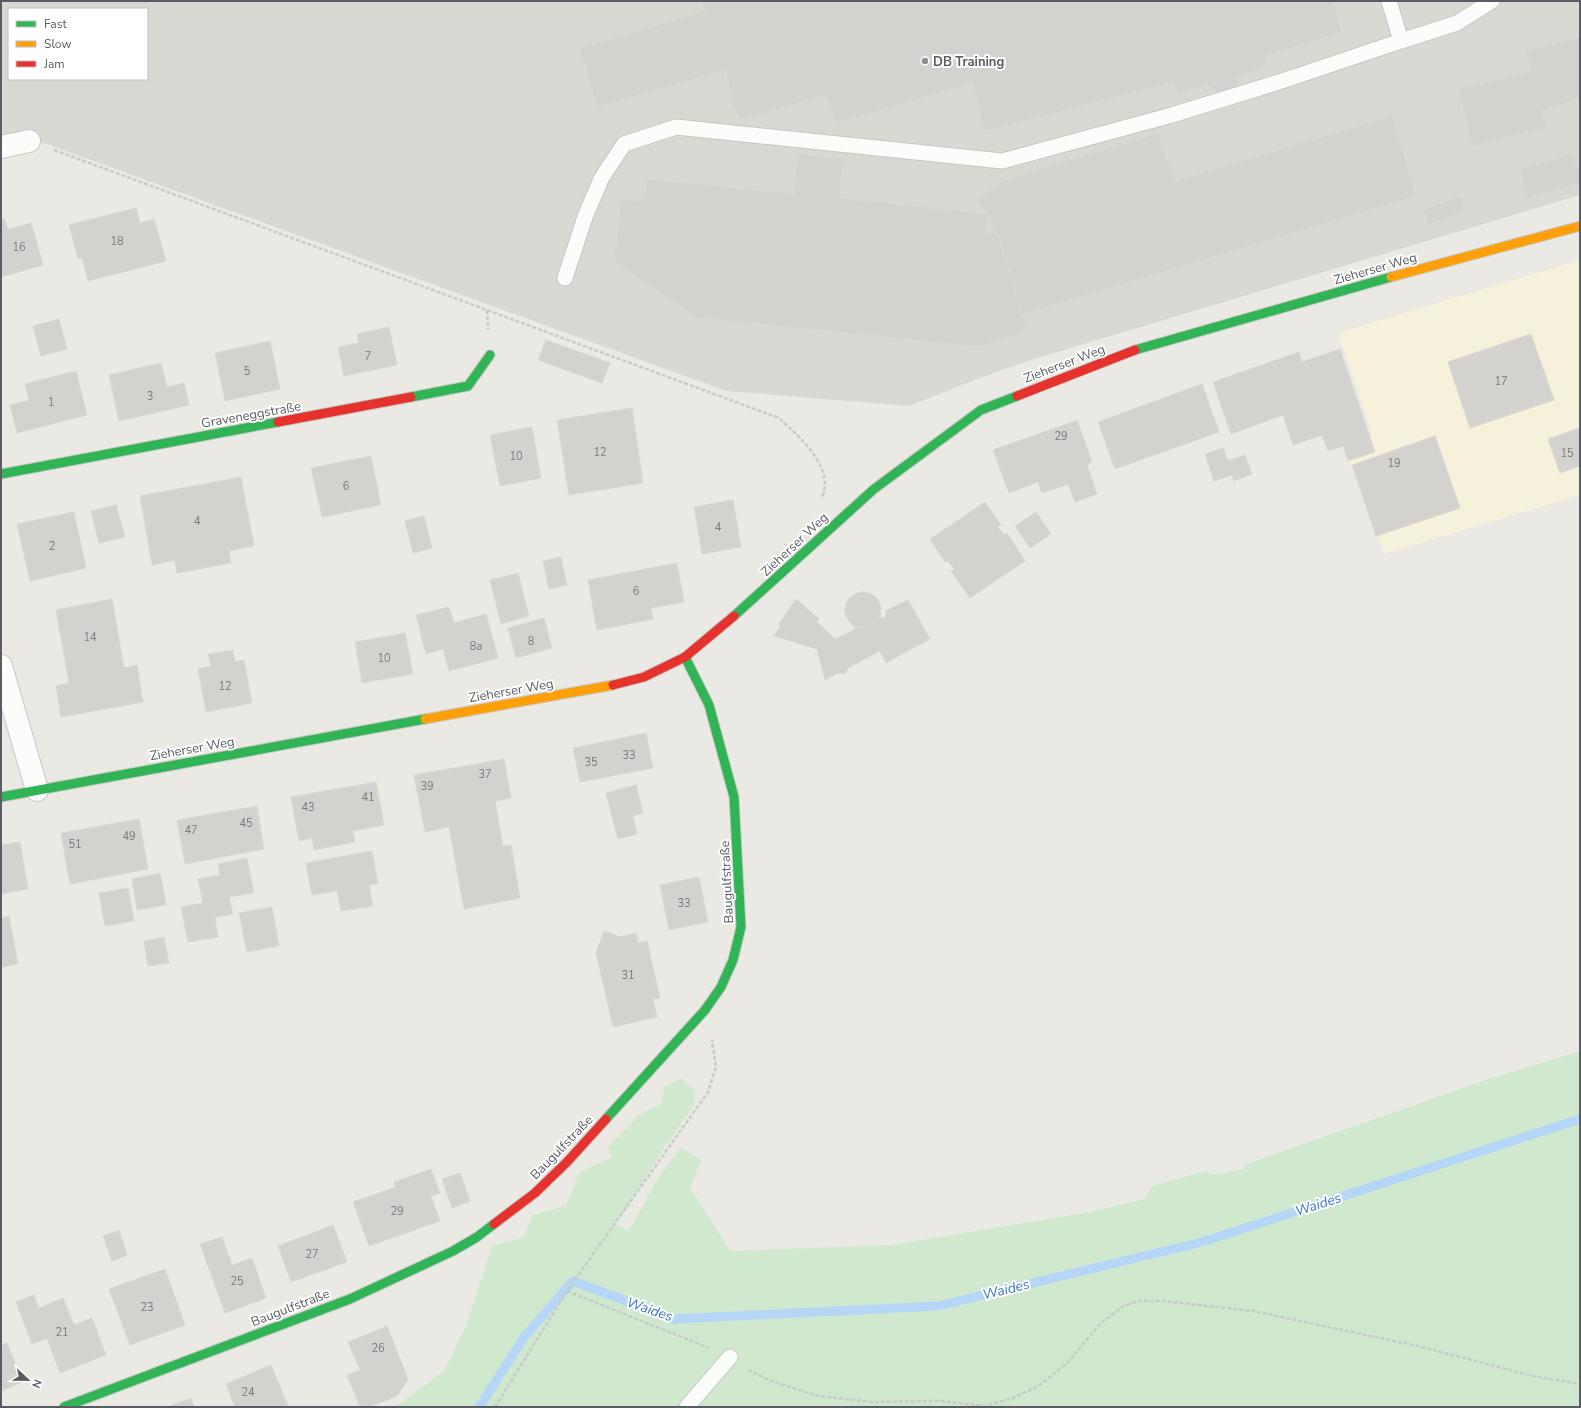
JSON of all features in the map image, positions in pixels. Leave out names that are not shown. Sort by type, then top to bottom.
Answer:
[{"type":"street","points":[[1,147],[29,141]]},
{"type":"street","name":"Zieherser Weg","points":[[1,797],[507,703],[598,689],[644,677],[685,657],[719,630],[874,489],[981,410],[1139,348],[1512,243],[1580,226]]},
{"type":"street","name":"Graveneggstraße","points":[[1,474],[468,386],[490,355]]},
{"type":"street","name":"Baugulfstraße","points":[[64,1407],[350,1298],[446,1254],[477,1237],[535,1193],[567,1162],[706,1010],[721,987],[733,960],[742,927],[737,837],[734,797],[709,705],[685,657]]},
{"type":"street","points":[[1,666],[37,790]]},
{"type":"lane","points":[[1389,1],[1401,41]]},
{"type":"lane","points":[[565,278],[585,217],[602,179],[624,144],[676,127],[1002,160],[1172,115],[1279,82],[1457,23],[1492,1]]},
{"type":"lane","points":[[687,1407],[730,1357]]},
{"type":"path","points":[[29,141],[779,418],[805,442],[818,461],[826,488],[821,499]]},
{"type":"path","points":[[495,1407],[567,1291],[708,1092],[716,1067],[714,1046],[706,1010]]},
{"type":"path","points":[[567,1291],[730,1357],[741,1367],[774,1382],[818,1396],[872,1402],[941,1401],[985,1406],[1013,1398],[1039,1386],[1068,1362],[1102,1322],[1124,1306],[1139,1301],[1163,1301],[1253,1311],[1418,1346],[1533,1376],[1580,1384]]},
{"type":"shaded area","points":[[1,1],[1580,1],[1580,195],[1034,359],[977,379],[909,406],[726,391],[22,135],[1,139]]},
{"type":"shaded area","points":[[1580,260],[1580,495],[1384,554],[1356,466],[1351,468],[1344,448],[1372,433],[1338,333]]},
{"type":"green space","points":[[1580,1051],[1580,1407],[395,1407],[444,1371],[465,1328],[492,1246],[524,1237],[532,1215],[566,1206],[579,1173],[612,1157],[608,1147],[639,1115],[661,1104],[665,1086],[681,1079],[695,1090],[694,1105],[662,1151],[616,1224],[629,1231],[657,1180],[681,1147],[701,1160],[690,1187],[730,1251],[891,1245],[1085,1213],[1145,1199],[1152,1186],[1206,1171],[1213,1175],[1247,1168],[1244,1165],[1486,1080]]},
{"type":"building","name":"DB Training","points":[[702,1],[1332,1],[1342,32],[1265,56],[1267,67],[1239,75],[1237,88],[1217,94],[1208,85],[1177,93],[1174,82],[985,131],[973,83],[836,123],[826,95],[738,120],[725,70],[597,107],[580,48],[705,11]]},
{"type":"building","points":[[1580,37],[1580,99],[1541,110],[1546,127],[1473,146],[1458,90],[1531,71],[1526,51]]},
{"type":"building","points":[[1392,116],[1416,196],[1022,314],[998,234],[994,234],[988,214],[977,200],[1004,180],[1159,133],[1174,181]]},
{"type":"building","points":[[798,154],[844,159],[839,198],[988,214],[985,233],[998,234],[1027,332],[979,347],[696,317],[614,261],[621,199],[644,201],[647,179],[793,194]]},
{"type":"building","points":[[1573,154],[1577,167],[1580,167],[1580,183],[1527,198],[1519,169]]},
{"type":"building","points":[[1460,196],[1465,211],[1428,225],[1423,210]]},
{"type":"building","points":[[136,208],[140,223],[154,219],[166,261],[88,281],[82,257],[78,259],[69,225]]},
{"type":"building","points":[[4,218],[8,229],[31,223],[43,265],[1,277],[1,219]]},
{"type":"building","points":[[59,319],[67,349],[41,356],[33,326]]},
{"type":"building","points":[[389,327],[397,365],[344,376],[338,347],[359,343],[357,334]]},
{"type":"building","points":[[1531,334],[1554,400],[1470,428],[1448,362]]},
{"type":"building","points":[[546,340],[610,363],[602,383],[538,360]]},
{"type":"building","points":[[270,341],[280,389],[225,401],[215,353]]},
{"type":"building","points":[[1340,349],[1375,452],[1348,461],[1343,446],[1328,451],[1322,435],[1293,445],[1283,415],[1231,434],[1213,382],[1299,352],[1302,362]]},
{"type":"building","points":[[161,363],[167,387],[184,383],[189,405],[119,421],[109,375]]},
{"type":"building","points":[[76,371],[87,415],[17,433],[10,405],[29,400],[25,384]]},
{"type":"building","points":[[1202,384],[1219,432],[1115,469],[1098,422]]},
{"type":"building","points":[[632,408],[643,483],[569,495],[557,420]]},
{"type":"building","points":[[1077,420],[1092,462],[1087,465],[1097,494],[1075,502],[1068,484],[1042,493],[1038,482],[1009,493],[993,450]]},
{"type":"building","points":[[532,427],[541,478],[500,486],[490,435]]},
{"type":"building","points":[[1580,428],[1580,466],[1560,473],[1548,439]]},
{"type":"building","points":[[1435,436],[1460,508],[1376,536],[1352,465]]},
{"type":"building","points":[[1223,448],[1228,461],[1245,455],[1252,474],[1234,481],[1232,475],[1214,481],[1205,454]]},
{"type":"building","points":[[371,456],[381,505],[322,517],[311,468]]},
{"type":"building","points":[[241,477],[254,546],[229,551],[231,563],[177,573],[175,560],[152,565],[140,496]]},
{"type":"building","points":[[733,500],[741,547],[702,554],[694,507]]},
{"type":"building","points":[[985,502],[1001,525],[998,527],[1004,535],[1007,533],[1025,561],[970,598],[951,571],[954,569],[948,561],[945,562],[930,539]]},
{"type":"building","points":[[116,505],[125,537],[99,543],[91,511]]},
{"type":"building","points":[[74,512],[86,568],[30,581],[17,524]]},
{"type":"building","points":[[1036,512],[1051,534],[1030,548],[1015,526]]},
{"type":"building","points":[[424,516],[432,548],[413,553],[405,521]]},
{"type":"building","points":[[561,557],[567,585],[549,589],[543,561]]},
{"type":"building","points":[[677,563],[684,602],[651,608],[653,619],[597,630],[588,580]]},
{"type":"building","points":[[518,573],[529,616],[501,624],[490,580]]},
{"type":"building","points":[[867,592],[876,597],[880,603],[880,617],[876,623],[867,628],[859,628],[850,623],[846,617],[845,606],[850,597],[856,593]]},
{"type":"building","points":[[112,599],[124,668],[137,665],[143,702],[61,717],[56,686],[69,683],[56,610]]},
{"type":"building","points":[[796,599],[819,619],[817,622],[835,639],[852,631],[855,627],[865,628],[874,624],[880,617],[885,619],[887,610],[908,600],[930,639],[886,663],[880,651],[848,668],[846,673],[838,673],[825,680],[817,649],[774,636],[781,625],[779,624]]},
{"type":"building","points":[[449,607],[454,623],[486,614],[498,658],[449,671],[443,649],[426,654],[416,615]]},
{"type":"building","points":[[544,618],[552,648],[516,658],[508,628]]},
{"type":"building","points":[[405,633],[413,674],[362,683],[355,642]]},
{"type":"building","points":[[233,650],[235,662],[244,660],[252,703],[206,712],[198,669],[211,666],[208,654]]},
{"type":"building","points":[[646,733],[653,768],[580,782],[573,748]]},
{"type":"building","points":[[504,759],[511,798],[495,801],[503,846],[511,845],[520,898],[464,909],[449,827],[425,832],[414,775]]},
{"type":"building","points":[[376,782],[384,825],[353,831],[355,842],[314,850],[312,838],[299,841],[291,797]]},
{"type":"building","points":[[636,785],[643,813],[633,816],[637,834],[618,839],[606,793]]},
{"type":"building","points":[[257,806],[264,849],[185,864],[177,820]]},
{"type":"building","points":[[139,819],[148,869],[70,884],[61,833]]},
{"type":"building","points":[[20,842],[28,889],[1,894],[1,845]]},
{"type":"building","points":[[372,851],[378,884],[369,885],[373,906],[341,911],[337,891],[312,895],[306,863]]},
{"type":"building","points":[[247,858],[254,893],[229,897],[233,914],[215,917],[218,937],[188,942],[181,907],[203,903],[198,879],[220,875],[218,864]]},
{"type":"building","points":[[160,873],[166,905],[137,910],[132,879]]},
{"type":"building","points":[[699,877],[708,922],[669,930],[660,885]]},
{"type":"building","points":[[128,888],[134,921],[105,926],[99,893]]},
{"type":"building","points":[[272,907],[279,946],[247,952],[239,913]]},
{"type":"building","points":[[9,916],[18,964],[1,967],[1,918]]},
{"type":"building","points":[[604,931],[620,937],[636,933],[638,943],[647,941],[660,998],[653,999],[657,1017],[613,1027],[596,953]]},
{"type":"building","points":[[164,937],[169,963],[148,966],[144,941]]},
{"type":"building","points":[[431,1169],[440,1193],[431,1196],[440,1221],[369,1246],[353,1202],[396,1187],[394,1182]]},
{"type":"building","points":[[460,1173],[470,1201],[452,1208],[442,1179]]},
{"type":"building","points":[[333,1225],[347,1262],[291,1282],[278,1246]]},
{"type":"building","points":[[119,1230],[127,1255],[112,1261],[103,1236]]},
{"type":"building","points":[[222,1237],[232,1265],[252,1258],[266,1298],[225,1313],[200,1244]]},
{"type":"building","points":[[165,1269],[185,1325],[130,1345],[109,1289]]},
{"type":"building","points":[[34,1295],[39,1308],[63,1298],[74,1325],[92,1318],[106,1355],[60,1373],[47,1338],[32,1344],[16,1302]]},
{"type":"building","points":[[387,1326],[408,1379],[397,1396],[370,1407],[360,1407],[347,1375],[360,1370],[348,1342]]},
{"type":"building","points":[[7,1343],[23,1382],[1,1391],[1,1345]]},
{"type":"building","points":[[271,1365],[288,1406],[235,1407],[226,1384]]},
{"type":"building","points":[[191,1398],[194,1407],[167,1407]]},
{"type":"waterway","name":"Waides","points":[[479,1407],[525,1336],[573,1281],[674,1319],[938,1306],[1202,1242],[1580,1119]]},
{"type":"traffic: fast","points":[[1135,350],[1391,277]]},
{"type":"traffic: fast","points":[[411,397],[468,386],[490,355]]},
{"type":"traffic: fast","points":[[734,616],[874,489],[981,410],[1017,396]]},
{"type":"traffic: fast","points":[[1,474],[278,422]]},
{"type":"traffic: fast","points":[[606,1119],[705,1010],[721,987],[733,960],[741,927],[734,797],[709,705],[685,657]]},
{"type":"traffic: fast","points":[[1,797],[425,719]]},
{"type":"traffic: fast","points":[[64,1407],[350,1299],[453,1251],[477,1237],[494,1224]]},
{"type":"traffic: slow","points":[[1391,277],[1580,226]]},
{"type":"traffic: slow","points":[[425,719],[613,685]]},
{"type":"traffic: jam","points":[[1017,396],[1135,350]]},
{"type":"traffic: jam","points":[[278,422],[411,397]]},
{"type":"traffic: jam","points":[[613,685],[644,677],[685,657],[734,616]]},
{"type":"traffic: jam","points":[[494,1224],[535,1193],[567,1162],[606,1119]]},
{"type":"place","name":"DB Training","points":[[925,61]]}]
